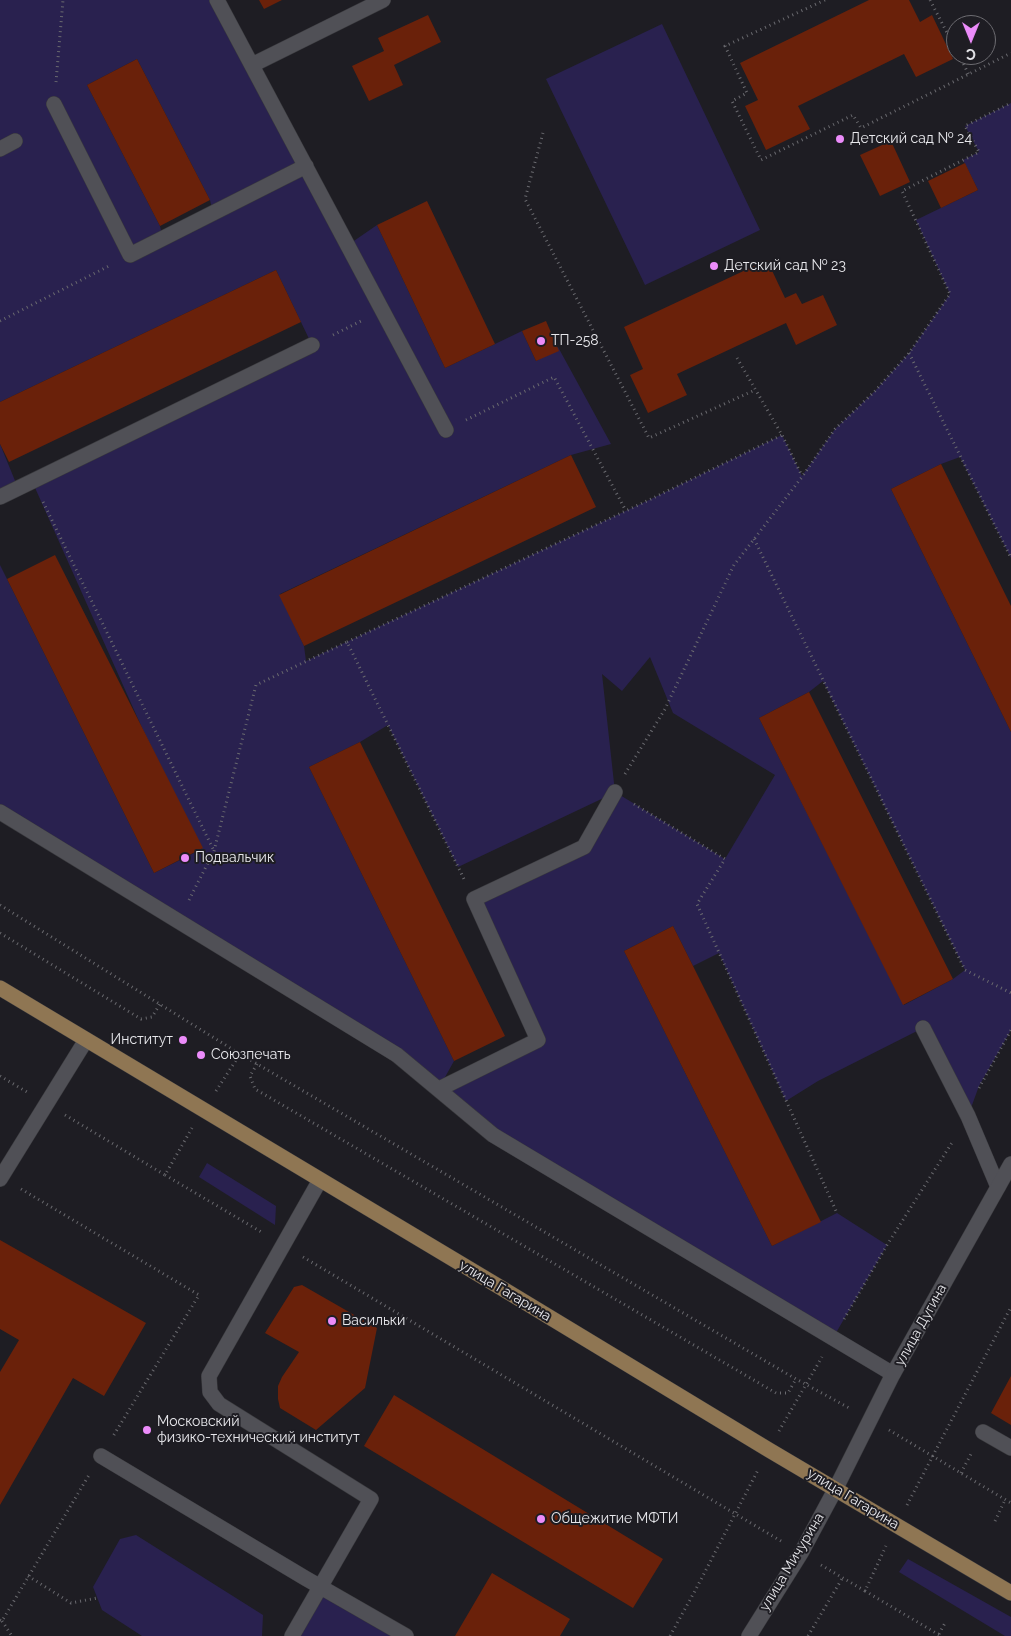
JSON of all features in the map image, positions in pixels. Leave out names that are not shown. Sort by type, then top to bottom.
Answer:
[{"type":"main road","points":[[216,0],[446,430]]},
{"type":"main road","points":[[252,65],[383,0]]},
{"type":"main road","points":[[54,104],[130,255],[306,166]]},
{"type":"main road","points":[[0,149],[15,141]]},
{"type":"main road","points":[[0,497],[312,345]]},
{"type":"main road","points":[[439,1089],[538,1040],[474,899],[584,847],[615,792]]},
{"type":"main road","points":[[0,812],[397,1055],[494,1135],[893,1374]]},
{"type":"main road","name":"улица Гагарина","points":[[0,988],[769,1450],[1011,1593]]},
{"type":"main road","points":[[923,1028],[968,1116],[998,1187]]},
{"type":"main road","points":[[1,1178],[86,1040]]},
{"type":"main road","name":"улица Дугина","points":[[836,1488],[893,1374],[1011,1164]]},
{"type":"main road","points":[[292,1636],[371,1499],[219,1404],[210,1392],[209,1376],[320,1180]]},
{"type":"main road","points":[[983,1432],[1011,1448]]},
{"type":"main road","points":[[101,1456],[406,1636]]},
{"type":"main road","name":"улица Мичурина","points":[[749,1636],[801,1552],[836,1488]]},
{"type":"path","points":[[54,104],[63,0]]},
{"type":"path","points":[[825,0],[725,46],[746,93],[732,101],[761,160],[853,114],[861,128],[1011,53]]},
{"type":"path","points":[[930,0],[946,31]]},
{"type":"path","points":[[964,65],[969,75]]},
{"type":"path","points":[[837,1213],[697,904],[725,859],[615,792],[665,709],[734,565],[802,477],[835,429],[875,391],[909,352],[950,294],[902,191],[979,152],[965,126],[1011,104]]},
{"type":"path","points":[[543,133],[525,199],[648,438],[755,390]]},
{"type":"path","points":[[0,321],[130,255]]},
{"type":"path","points":[[312,345],[382,311]]},
{"type":"path","points":[[909,352],[1011,558]]},
{"type":"path","points":[[737,358],[782,435],[802,477]]},
{"type":"path","points":[[446,430],[554,377],[626,511]]},
{"type":"path","points":[[178,921],[214,852],[256,685],[626,511],[782,435]]},
{"type":"path","points":[[32,481],[214,852]]},
{"type":"path","points":[[754,539],[965,970],[1011,993]]},
{"type":"path","points":[[347,642],[474,899]]},
{"type":"path","points":[[0,905],[240,1054],[806,1385],[870,1419],[1011,1503]]},
{"type":"path","points":[[0,933],[141,1019],[152,1017],[160,1004]]},
{"type":"path","points":[[670,1636],[769,1450],[887,1245],[968,1116],[979,1086],[1011,1030]]},
{"type":"path","points":[[165,1175],[203,1110],[240,1054]]},
{"type":"path","points":[[257,1064],[250,1076],[255,1090],[776,1393],[788,1393],[796,1379]]},
{"type":"path","points":[[0,1076],[801,1552]]},
{"type":"path","points":[[1,1178],[198,1295],[1,1620],[12,1636]]},
{"type":"path","points":[[933,1457],[1011,1307]]},
{"type":"path","points":[[995,1521],[1005,1500]]},
{"type":"path","points":[[28,1576],[71,1603],[97,1598]]},
{"type":"path","points":[[808,1636],[843,1578]]},
{"type":"path","points":[[865,1591],[940,1635],[945,1623]]},
{"type":"shaded area","points":[[0,0],[218,0],[348,245],[377,225],[445,368],[522,331],[536,361],[558,347],[611,444],[571,455],[280,594],[304,646],[306,661],[649,500],[782,435],[802,476],[835,429],[875,391],[909,353],[950,294],[916,220],[978,190],[963,160],[979,152],[965,126],[1011,103],[1011,558],[960,457],[941,464],[891,489],[1011,732],[1011,1030],[979,1086],[968,1116],[923,1028],[818,1081],[786,1101],[719,953],[693,966],[673,926],[624,951],[772,1246],[837,1213],[887,1245],[833,1338],[493,1135],[439,1089],[0,812],[0,565],[154,873],[202,849],[143,730],[32,481],[312,345],[276,270],[0,402]],"holes":[[[137,59],[210,200],[213,213],[163,239],[160,226],[87,85]],[[650,657],[673,713],[775,775],[725,859],[615,792],[602,674],[622,691]],[[823,681],[965,970],[953,979],[904,1005],[759,718],[809,692]],[[388,725],[458,867],[614,793],[584,847],[474,899],[538,1039],[439,1088],[454,1061],[309,767],[360,742]]]},
{"type":"shaded area","points":[[662,24],[760,230],[645,285],[546,79]]},
{"type":"shaded area","points":[[0,444],[18,488],[0,497]]},
{"type":"shaded area","points":[[207,1163],[276,1206],[275,1225],[199,1177]]},
{"type":"shaded area","points":[[136,1535],[263,1615],[262,1636],[142,1636],[102,1610],[93,1587],[120,1539]]},
{"type":"shaded area","points":[[908,1559],[1011,1617],[1011,1636],[1005,1636],[899,1572]]},
{"type":"shaded area","points":[[320,1586],[406,1636],[292,1636]]},
{"type":"building","points":[[259,0],[282,0],[264,9]]},
{"type":"building","points":[[869,0],[909,0],[920,22],[932,15],[946,44],[946,62],[916,77],[904,54],[798,106],[810,129],[766,150],[745,106],[758,100],[740,63]]},
{"type":"building","points":[[428,15],[441,42],[394,65],[403,85],[369,101],[352,66],[384,51],[378,38]]},
{"type":"building","points":[[137,59],[210,200],[160,226],[87,85]]},
{"type":"building","points":[[891,141],[910,182],[880,196],[860,155]]},
{"type":"building","points":[[965,163],[978,190],[941,208],[928,181]]},
{"type":"building","points":[[427,201],[495,344],[445,368],[377,225]]},
{"type":"building","points":[[767,260],[785,298],[796,293],[802,304],[823,295],[837,325],[796,345],[786,323],[677,374],[687,395],[648,413],[630,375],[643,369],[624,327]]},
{"type":"building","points":[[276,270],[301,322],[9,462],[0,444],[0,402]]},
{"type":"building","name":"ТП-258","points":[[546,321],[559,351],[536,361],[522,331]]},
{"type":"building","points":[[571,455],[596,507],[304,646],[279,595]]},
{"type":"building","points":[[941,464],[1011,606],[1011,732],[891,489]]},
{"type":"building","points":[[55,555],[203,848],[154,873],[7,579]]},
{"type":"building","points":[[809,692],[953,979],[903,1005],[759,718]]},
{"type":"building","points":[[360,742],[505,1036],[454,1061],[309,767]]},
{"type":"building","points":[[673,926],[821,1222],[772,1246],[624,951]]},
{"type":"building","points":[[0,1240],[146,1323],[104,1396],[73,1378],[0,1505],[0,1372],[19,1340],[0,1329]]},
{"type":"building","points":[[302,1285],[377,1328],[365,1388],[316,1430],[280,1408],[278,1386],[299,1352],[265,1333],[294,1287]]},
{"type":"building","points":[[1011,1376],[1011,1425],[991,1413]]},
{"type":"building","name":"Общежитие МФТИ","points":[[394,1395],[663,1559],[633,1608],[364,1446]]},
{"type":"building","points":[[492,1573],[570,1619],[560,1636],[455,1636]]},
{"type":"place","name":"Детский сад № 24","points":[[840,139]]},
{"type":"place","name":"Детский сад № 23","points":[[714,266]]},
{"type":"place","name":"ТП-258","points":[[541,341]]},
{"type":"place","name":"Подвальчик","points":[[185,858]]},
{"type":"place","name":"Институт","points":[[183,1040]]},
{"type":"place","name":"Союзпечать","points":[[201,1055]]},
{"type":"place","name":"Васильки","points":[[332,1321]]},
{"type":"place","name":"Московский физико-технический институт","points":[[147,1430]]},
{"type":"place","name":"Общежитие МФТИ","points":[[541,1519]]}]
